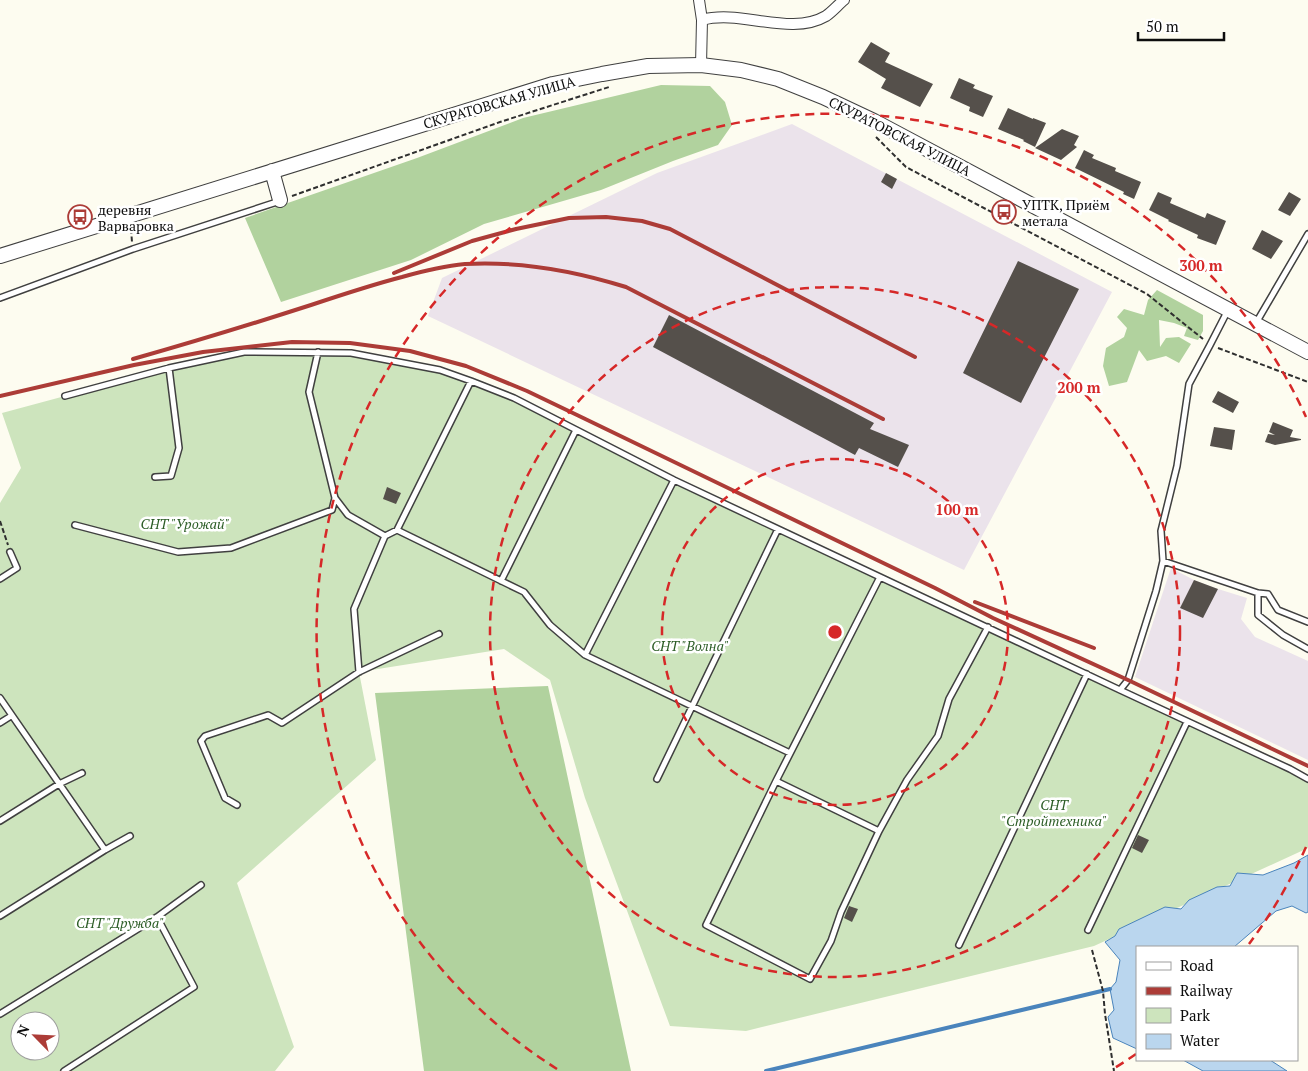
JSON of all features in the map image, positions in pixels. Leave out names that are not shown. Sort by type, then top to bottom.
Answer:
[{"type":"street","points":[[699,0],[702,20],[701,65]]},
{"type":"street","points":[[702,20],[713,17],[742,18],[793,24],[810,22],[826,16],[844,0]]},
{"type":"street","name":"СКУРАТОВСКАЯ УЛИЦА","points":[[0,256],[553,84],[648,66],[701,65],[741,70],[778,79],[824,97],[883,125],[1308,352]]},
{"type":"street","points":[[272,171],[280,200]]},
{"type":"lane","points":[[0,298],[133,249],[280,200]]},
{"type":"lane","points":[[1255,324],[1308,234]]},
{"type":"lane","points":[[1120,690],[1128,680],[1156,591],[1163,561],[1161,531],[1177,466],[1188,384],[1228,309]]},
{"type":"lane","points":[[65,396],[169,368],[244,352],[351,353],[440,370],[514,398],[674,480],[1308,779]]},
{"type":"lane","points":[[318,352],[309,392],[335,498],[348,515],[385,536]]},
{"type":"lane","points":[[156,477],[171,476],[179,448],[169,368]]},
{"type":"lane","points":[[359,672],[354,609],[385,536],[398,530],[471,381]]},
{"type":"lane","points":[[501,581],[576,430]]},
{"type":"lane","points":[[585,655],[674,480]]},
{"type":"lane","points":[[75,525],[178,552],[231,548],[332,510],[335,498]]},
{"type":"lane","points":[[657,779],[778,529]]},
{"type":"lane","points":[[398,530],[524,592],[550,625],[585,655],[790,753]]},
{"type":"lane","points":[[0,579],[17,568],[10,552]]},
{"type":"lane","points":[[1163,561],[1258,593],[1268,594],[1278,610],[1308,622]]},
{"type":"lane","points":[[880,576],[776,781],[706,925],[810,979],[831,941],[841,912],[879,831],[907,780],[938,736],[949,699],[988,627]]},
{"type":"lane","points":[[1258,593],[1258,615],[1283,635],[1308,649]]},
{"type":"lane","points":[[236,805],[225,798],[201,741],[205,736],[268,715],[282,723],[359,672],[439,634]]},
{"type":"lane","points":[[959,945],[1087,674]]},
{"type":"lane","points":[[0,698],[105,850]]},
{"type":"lane","points":[[0,723],[11,716]]},
{"type":"lane","points":[[1088,930],[1187,722]]},
{"type":"lane","points":[[0,821],[59,784],[82,773]]},
{"type":"lane","points":[[776,781],[879,831]]},
{"type":"lane","points":[[0,916],[130,836]]},
{"type":"lane","points":[[0,1014],[158,918],[201,885]]},
{"type":"lane","points":[[64,1071],[194,987],[158,918]]},
{"type":"path","points":[[280,200],[500,122],[615,84]]},
{"type":"path","points":[[873,134],[906,167],[1147,294],[1210,345],[1308,382]]},
{"type":"path","points":[[131,226],[133,249]]},
{"type":"path","points":[[0,521],[10,552]]},
{"type":"path","points":[[1092,950],[1103,991],[1114,1071]]},
{"type":"shaded area","points":[[792,124],[1112,292],[964,570],[428,316],[442,278],[657,173]]},
{"type":"shaded area","points":[[1171,568],[1194,580],[1247,598],[1241,619],[1255,637],[1308,661],[1308,760],[1135,677]]},
{"type":"green space","points":[[661,85],[710,86],[725,102],[732,125],[718,145],[601,190],[484,224],[411,260],[281,302],[245,218],[417,158],[523,118]]},
{"type":"green space","points":[[1157,290],[1203,315],[1203,331],[1198,340],[1184,336],[1187,328],[1159,320],[1160,347],[1166,338],[1179,337],[1191,344],[1179,363],[1166,356],[1147,361],[1139,350],[1127,382],[1109,386],[1103,366],[1106,348],[1124,337],[1127,328],[1117,317],[1124,309],[1144,315],[1148,300]]},
{"type":"green space","points":[[244,352],[351,353],[440,370],[514,398],[674,480],[1308,777],[1308,848],[1094,946],[746,1031],[670,1026],[585,798],[550,680],[504,649],[359,672],[376,760],[237,883],[294,1047],[275,1071],[0,1071],[0,503],[21,468],[2,413],[169,368]]},
{"type":"green space","points":[[548,686],[631,1071],[424,1071],[375,693]]},
{"type":"water","points":[[1308,855],[1308,912],[1306,913],[1292,906],[1276,911],[1235,946],[1136,946],[1136,1049],[1113,1038],[1108,1017],[1114,1010],[1110,989],[1116,982],[1120,960],[1105,942],[1115,936],[1119,929],[1165,907],[1181,909],[1189,900],[1217,887],[1230,886],[1237,873],[1263,875],[1294,863]]},
{"type":"water","points":[[1185,1061],[1272,1061],[1287,1071],[1203,1071]]},
{"type":"building","points":[[871,42],[890,53],[885,62],[933,84],[920,107],[881,88],[886,79],[858,62]]},
{"type":"building","points":[[959,78],[975,85],[973,88],[993,96],[983,117],[969,111],[970,107],[950,98]]},
{"type":"building","points":[[1008,108],[1046,123],[1035,147],[998,129]]},
{"type":"building","points":[[1062,129],[1079,136],[1074,145],[1077,147],[1061,160],[1035,148]]},
{"type":"building","points":[[1084,150],[1094,155],[1092,158],[1116,168],[1115,171],[1141,182],[1134,199],[1123,194],[1124,192],[1075,168]]},
{"type":"building","points":[[886,173],[897,179],[892,189],[881,182]]},
{"type":"building","points":[[1158,192],[1172,198],[1170,203],[1205,218],[1207,213],[1226,221],[1216,245],[1197,238],[1198,235],[1149,210]]},
{"type":"building","points":[[1289,192],[1301,199],[1290,216],[1278,210]]},
{"type":"building","points":[[1262,230],[1283,241],[1271,259],[1252,249]]},
{"type":"building","points":[[1018,261],[1079,289],[1021,403],[963,373]]},
{"type":"building","points":[[669,315],[874,423],[870,429],[909,445],[898,467],[859,448],[855,455],[653,347]]},
{"type":"building","points":[[1218,391],[1239,402],[1233,413],[1212,402]]},
{"type":"building","points":[[1273,422],[1293,430],[1290,437],[1301,440],[1275,445],[1265,442],[1268,434],[1275,435],[1269,432]]},
{"type":"building","points":[[1214,427],[1235,430],[1232,450],[1210,446]]},
{"type":"building","points":[[387,487],[401,493],[396,504],[383,499]]},
{"type":"building","points":[[1194,580],[1218,589],[1203,618],[1180,608]]},
{"type":"building","points":[[1138,835],[1149,840],[1142,853],[1132,848]]},
{"type":"building","points":[[849,906],[858,909],[852,922],[844,918]]},
{"type":"waterway","points":[[766,1071],[1110,989]]},
{"type":"railway","points":[[394,273],[472,241],[516,229],[569,218],[606,217],[642,221],[670,229],[915,357]]},
{"type":"railway","points":[[133,359],[367,287],[441,267],[485,263],[506,264],[547,268],[587,276],[626,287],[883,419]]},
{"type":"railway","points":[[0,396],[134,365],[203,352],[292,342],[350,343],[410,351],[466,366],[527,391],[935,588],[993,618],[1308,766]]},
{"type":"railway","points":[[975,602],[1094,648]]},
{"type":"place","name":"УПТК, Приём метала","points":[[1004,212]]},
{"type":"place","name":"деревня Варваровка","points":[[80,217]]},
{"type":"park label","name":"СНТ \"Урожай\"","points":[[185,523]]},
{"type":"park label","name":"СНТ \"Волна\"","points":[[690,645]]},
{"type":"park label","name":"СНТ \"Стройтехника\"","points":[[1054,812]]},
{"type":"park label","name":"СНТ \"Дружба\"","points":[[120,922]]}]
